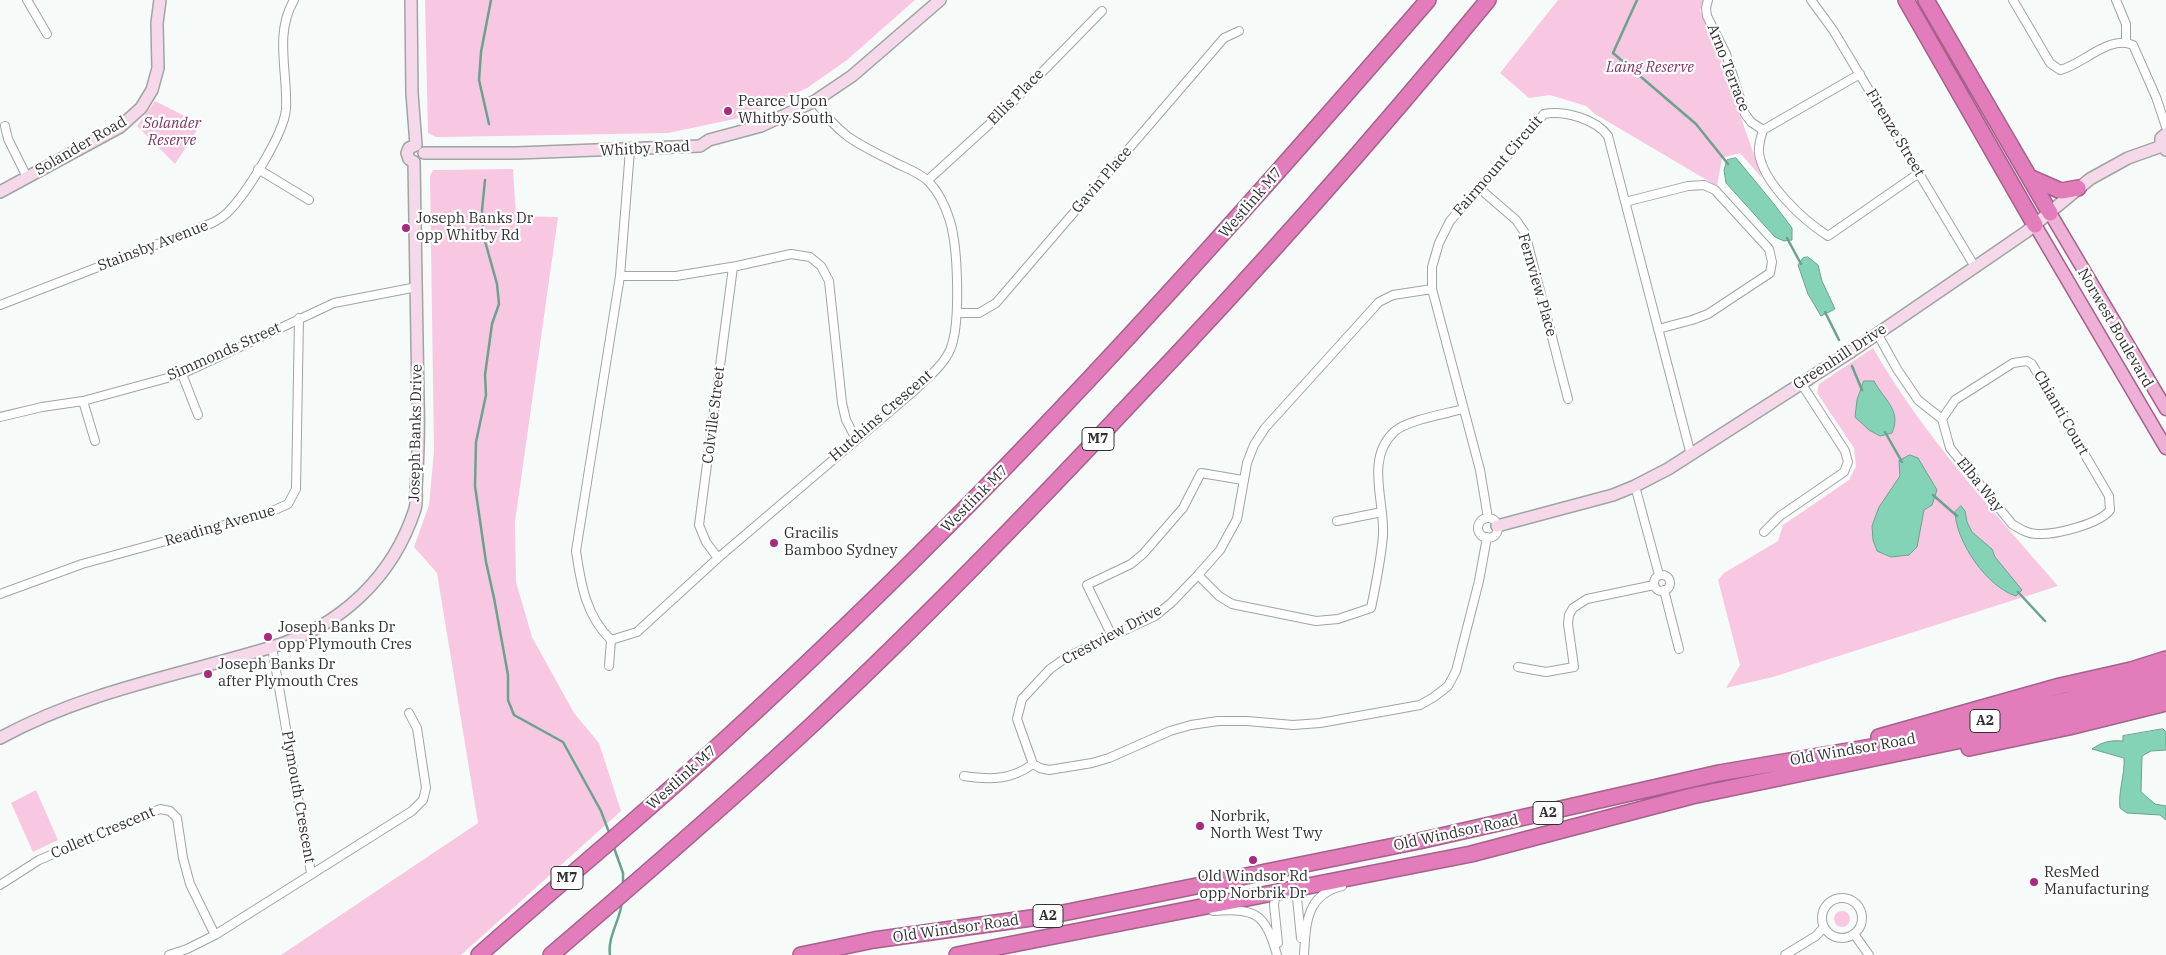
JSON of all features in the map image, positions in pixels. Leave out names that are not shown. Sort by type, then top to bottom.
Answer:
[{"type":"highway","name":"Westlink M7","points":[[479,955],[655,803],[839,633],[1018,455],[1227,231],[1428,0]]},
{"type":"highway","points":[[1906,0],[2035,225]]},
{"type":"highway","points":[[1926,0],[2050,213]]},
{"type":"highway","name":"M7","points":[[552,955],[680,844],[814,723],[1001,542],[1239,290],[1399,108],[1486,2]]},
{"type":"highway","points":[[2029,177],[2061,191],[2078,188]]},
{"type":"highway","points":[[2131,670],[2157,654],[2166,652]]},
{"type":"highway","points":[[1803,758],[2060,686],[2131,670],[2166,659]]},
{"type":"highway","name":"Old Windsor Road","points":[[800,955],[874,940],[1053,915],[1468,831],[1719,774],[1918,739],[2166,674]]},
{"type":"highway","name":"Old Windsor Road","points":[[957,955],[1470,854],[1692,796],[1976,737],[2166,688]]},
{"type":"highway","points":[[1814,772],[1875,765],[2005,742],[2166,703]]},
{"type":"highway","points":[[1294,866],[1296,888]]},
{"type":"highway","points":[[1276,891],[1280,880],[1294,866]]},
{"type":"main road","name":"Norwest Boulevard","points":[[2050,213],[2166,410]]},
{"type":"main road","name":"Norwest Boulevard","points":[[2035,225],[2166,448]]},
{"type":"street","points":[[27,0],[47,34]]},
{"type":"street","name":"Solander Road","points":[[0,192],[120,127],[141,108],[152,90],[158,68],[157,23],[160,0]]},
{"type":"street","name":"Stainsby Avenue","points":[[0,306],[212,224],[227,213],[258,169],[276,140],[283,123],[286,110],[283,37],[288,11],[294,0]]},
{"type":"street","points":[[410,0],[412,92],[420,149]]},
{"type":"street","name":"Whitby Road","points":[[420,149],[630,150],[700,146],[708,140],[761,126],[815,101],[852,76],[940,0]]},
{"type":"street","name":"Arno Terrace","points":[[1708,0],[1707,16],[1726,54],[1744,114],[1751,122],[1763,130]]},
{"type":"street","name":"Firenze Street","points":[[1811,0],[1833,30],[1975,267]]},
{"type":"street","points":[[2013,0],[2050,63],[2060,70],[2071,67],[2117,42],[2126,41],[2132,45],[2137,51],[2166,127]]},
{"type":"street","points":[[2116,0],[2126,24],[2126,41]]},
{"type":"street","name":"Ellis Place","points":[[928,180],[1006,109],[1102,11]]},
{"type":"street","name":"Gavin Place","points":[[958,313],[980,313],[996,303],[1224,38],[1239,30]]},
{"type":"street","points":[[1860,74],[1763,130],[1759,154],[1770,182],[1812,226],[1828,236],[1919,173]]},
{"type":"street","points":[[815,101],[830,122],[850,139],[928,180]]},
{"type":"street","name":"Fairmount Circuit","points":[[1488,518],[1480,470],[1432,289],[1432,267],[1439,243],[1450,221],[1538,118],[1544,114],[1562,114],[1592,122],[1602,128],[1608,136],[1691,456]]},
{"type":"street","points":[[5,126],[8,139],[27,177]]},
{"type":"street","points":[[2164,148],[2161,138],[2166,134]]},
{"type":"street","name":"Greenhill Drive","points":[[1497,526],[1594,500],[1635,486],[1691,456],[1975,267],[2035,225],[2078,188],[2128,158],[2164,148]]},
{"type":"street","name":"Joseph Banks Drive","points":[[0,738],[58,710],[95,696],[272,647],[321,627],[359,599],[381,575],[394,556],[414,511],[419,442],[414,162],[422,159],[420,149]]},
{"type":"street","points":[[609,666],[611,640],[594,621],[581,584],[576,551],[620,276],[630,150]]},
{"type":"street","points":[[258,169],[308,200]]},
{"type":"street","name":"Hutchins Crescent","points":[[611,640],[637,632],[718,558],[915,390],[935,370],[950,351],[958,313],[953,243],[950,222],[938,194],[928,180]]},
{"type":"street","points":[[1625,202],[1688,186],[1704,185],[1715,190],[1769,250],[1772,262],[1770,273],[1708,314],[1658,329]]},
{"type":"street","name":"Fernview Place","points":[[1479,188],[1516,220],[1525,233],[1568,399]]},
{"type":"street","points":[[620,276],[676,276],[733,267],[792,254],[810,257],[821,266],[829,281],[842,403],[846,420],[856,439]]},
{"type":"street","name":"Colville Street","points":[[718,558],[706,542],[699,525],[733,267]]},
{"type":"street","name":"Simmonds Street","points":[[0,417],[83,400],[182,374],[334,303],[416,287]]},
{"type":"street","name":"Crestview Drive","points":[[1033,764],[1017,719],[1022,699],[1050,669],[1068,657],[1155,616],[1171,603],[1220,550],[1229,535],[1237,519],[1247,463],[1254,445],[1265,428],[1379,302],[1393,295],[1432,289]]},
{"type":"street","name":"Reading Avenue","points":[[0,594],[82,564],[268,513],[288,504],[296,489],[299,318]]},
{"type":"street","points":[[1877,333],[1897,369],[1918,400],[1942,419]]},
{"type":"street","name":"Chianti Court","points":[[1942,419],[1955,400],[2013,363],[2027,361],[2032,364],[2109,496],[2111,503],[2110,510],[2101,519],[2054,533],[2036,534]]},
{"type":"street","points":[[182,374],[198,415]]},
{"type":"street","points":[[1764,532],[1780,516],[1839,477],[1847,467],[1848,456],[1801,383]]},
{"type":"street","points":[[83,400],[95,441]]},
{"type":"street","points":[[1198,575],[1219,596],[1232,604],[1316,621],[1338,619],[1371,608],[1381,557],[1383,533],[1378,471],[1380,454],[1386,441],[1394,431],[1406,425],[1463,409]]},
{"type":"street","name":"Elba Way","points":[[1942,419],[1950,448],[1982,489],[2012,524],[2021,530],[2036,534]]},
{"type":"street","points":[[1112,636],[1087,585],[1131,564],[1142,554],[1182,508],[1201,473],[1243,480]]},
{"type":"street","points":[[1635,486],[1659,575]]},
{"type":"street","points":[[1337,521],[1382,512]]},
{"type":"street","points":[[1488,518],[1494,520],[1497,526],[1495,534],[1487,538],[1481,535],[1478,529],[1480,522],[1488,518]]},
{"type":"street","points":[[964,776],[986,780],[1020,774],[1033,764],[1049,770],[1092,763],[1109,758],[1170,731],[1190,725],[1218,721],[1247,721],[1293,725],[1320,723],[1420,705],[1448,686],[1456,671],[1479,581],[1487,538]]},
{"type":"street","points":[[1654,585],[1655,579],[1659,575]]},
{"type":"street","points":[[1654,585],[1659,590],[1664,590],[1669,586],[1668,579],[1664,575],[1659,575]]},
{"type":"street","points":[[1518,666],[1546,672],[1574,667],[1568,624],[1569,615],[1573,608],[1587,599],[1654,585]]},
{"type":"street","points":[[1664,590],[1679,648]]},
{"type":"street","name":"Plymouth Crescent","points":[[170,955],[215,935],[311,873],[272,647]]},
{"type":"street","points":[[311,873],[412,811],[424,800],[426,788],[417,728],[408,713]]},
{"type":"street","name":"Collett Crescent","points":[[0,885],[38,860],[160,809],[170,811],[177,818],[183,858],[190,884],[215,935]]},
{"type":"street","points":[[1304,955],[1309,914],[1313,903],[1325,893],[1335,888],[1470,854]]},
{"type":"street","points":[[1296,888],[1304,955]]},
{"type":"street","points":[[1276,891],[1274,905],[1278,955]]},
{"type":"street","points":[[1837,898],[1856,902],[1861,912],[1861,924],[1854,934],[1841,938],[1832,935],[1824,927],[1822,920],[1823,910],[1827,905],[1837,898]]},
{"type":"street","points":[[1153,916],[1228,911],[1252,914],[1264,921],[1268,927],[1278,955]]},
{"type":"street","points":[[1785,955],[1816,936],[1824,927]]},
{"type":"street","points":[[1854,934],[1869,955]]},
{"type":"green space","points":[[425,0],[915,0],[847,60],[807,88],[744,117],[668,133],[436,137],[428,133]]},
{"type":"green space","name":"Laing Reserve","points":[[1558,0],[1704,0],[1700,10],[1718,52],[1762,178],[1740,153],[1722,158],[1717,186],[1595,114],[1586,106],[1550,95],[1529,98],[1500,73]]},
{"type":"green space","name":"Solander Reserve","points":[[155,101],[201,124],[175,164],[137,126]]},
{"type":"green space","points":[[513,169],[516,216],[558,217],[515,522],[516,582],[532,637],[574,713],[599,743],[621,811],[461,955],[281,955],[478,823],[437,573],[414,547],[429,505],[434,451],[430,176],[433,170]]},
{"type":"green space","points":[[1873,348],[1936,441],[2058,586],[1773,677],[1726,688],[1740,665],[1718,580],[1724,573],[1778,541],[1783,525],[1849,480],[1856,466],[1854,448],[1817,393],[1819,384]]},
{"type":"green space","points":[[36,790],[58,840],[33,852],[11,803]]},
{"type":"green space","points":[[1839,911],[1845,911],[1850,916],[1848,925],[1839,927],[1834,922],[1834,916]]},
{"type":"shaded area","points":[[1736,158],[1792,228],[1792,240],[1784,241],[1775,237],[1726,183],[1724,170],[1727,160]]},
{"type":"shaded area","points":[[1808,257],[1818,265],[1822,281],[1835,309],[1821,316],[1808,294],[1798,265],[1803,258]]},
{"type":"shaded area","points":[[1864,381],[1874,381],[1893,411],[1895,425],[1892,433],[1880,436],[1869,430],[1855,417],[1857,400]]},
{"type":"shaded area","points":[[1910,455],[1918,458],[1937,490],[1932,505],[1924,510],[1917,547],[1909,555],[1891,557],[1877,551],[1873,540],[1872,526],[1879,507],[1900,476],[1899,461]]},
{"type":"shaded area","points":[[1961,506],[1965,511],[1967,522],[1972,532],[1992,549],[1995,557],[2022,590],[2016,596],[1994,583],[1975,562],[1967,549],[1961,537],[1955,512]]},
{"type":"shaded area","points":[[2163,729],[2166,732],[2166,750],[2151,751],[2142,756],[2141,792],[2155,804],[2166,806],[2166,820],[2160,815],[2127,813],[2120,808],[2124,758],[2092,749],[2106,742],[2123,741],[2123,736]]},
{"type":"waterway","points":[[489,124],[479,80],[481,52],[491,0]]},
{"type":"waterway","points":[[1637,0],[1613,53],[1696,124],[1728,164]]},
{"type":"waterway","points":[[485,180],[482,210],[483,234],[497,284],[499,304],[492,324],[485,375],[486,395],[476,442],[475,486],[486,562],[508,675],[508,700],[514,715],[563,742],[601,811],[610,835]]},
{"type":"waterway","points":[[1787,238],[1801,264]]},
{"type":"waterway","points":[[1825,312],[1839,340]]},
{"type":"waterway","points":[[1852,366],[1862,390]]},
{"type":"waterway","points":[[1885,432],[1902,462]]},
{"type":"waterway","points":[[1933,495],[1957,516]]},
{"type":"waterway","points":[[2018,592],[2045,621]]},
{"type":"waterway","points":[[613,845],[623,873],[623,886]]},
{"type":"waterway","points":[[610,955],[610,942],[622,901]]},
{"type":"place","name":"Pearce Upon Whitby South","points":[[728,111]]},
{"type":"place","name":"Joseph Banks Dr opp Whitby Rd","points":[[406,228]]},
{"type":"place","name":"Gracilis Bamboo Sydney","points":[[774,543]]},
{"type":"place","name":"Joseph Banks Dr opp Plymouth Cres","points":[[268,637]]},
{"type":"place","name":"Joseph Banks Dr after Plymouth Cres","points":[[208,674]]},
{"type":"place","name":"Norbrik, North West Twy","points":[[1200,826]]},
{"type":"place","name":"Old Windsor Rd opp Norbrik Dr","points":[[1253,860]]},
{"type":"place","name":"ResMed Manufacturing","points":[[2034,882]]}]
